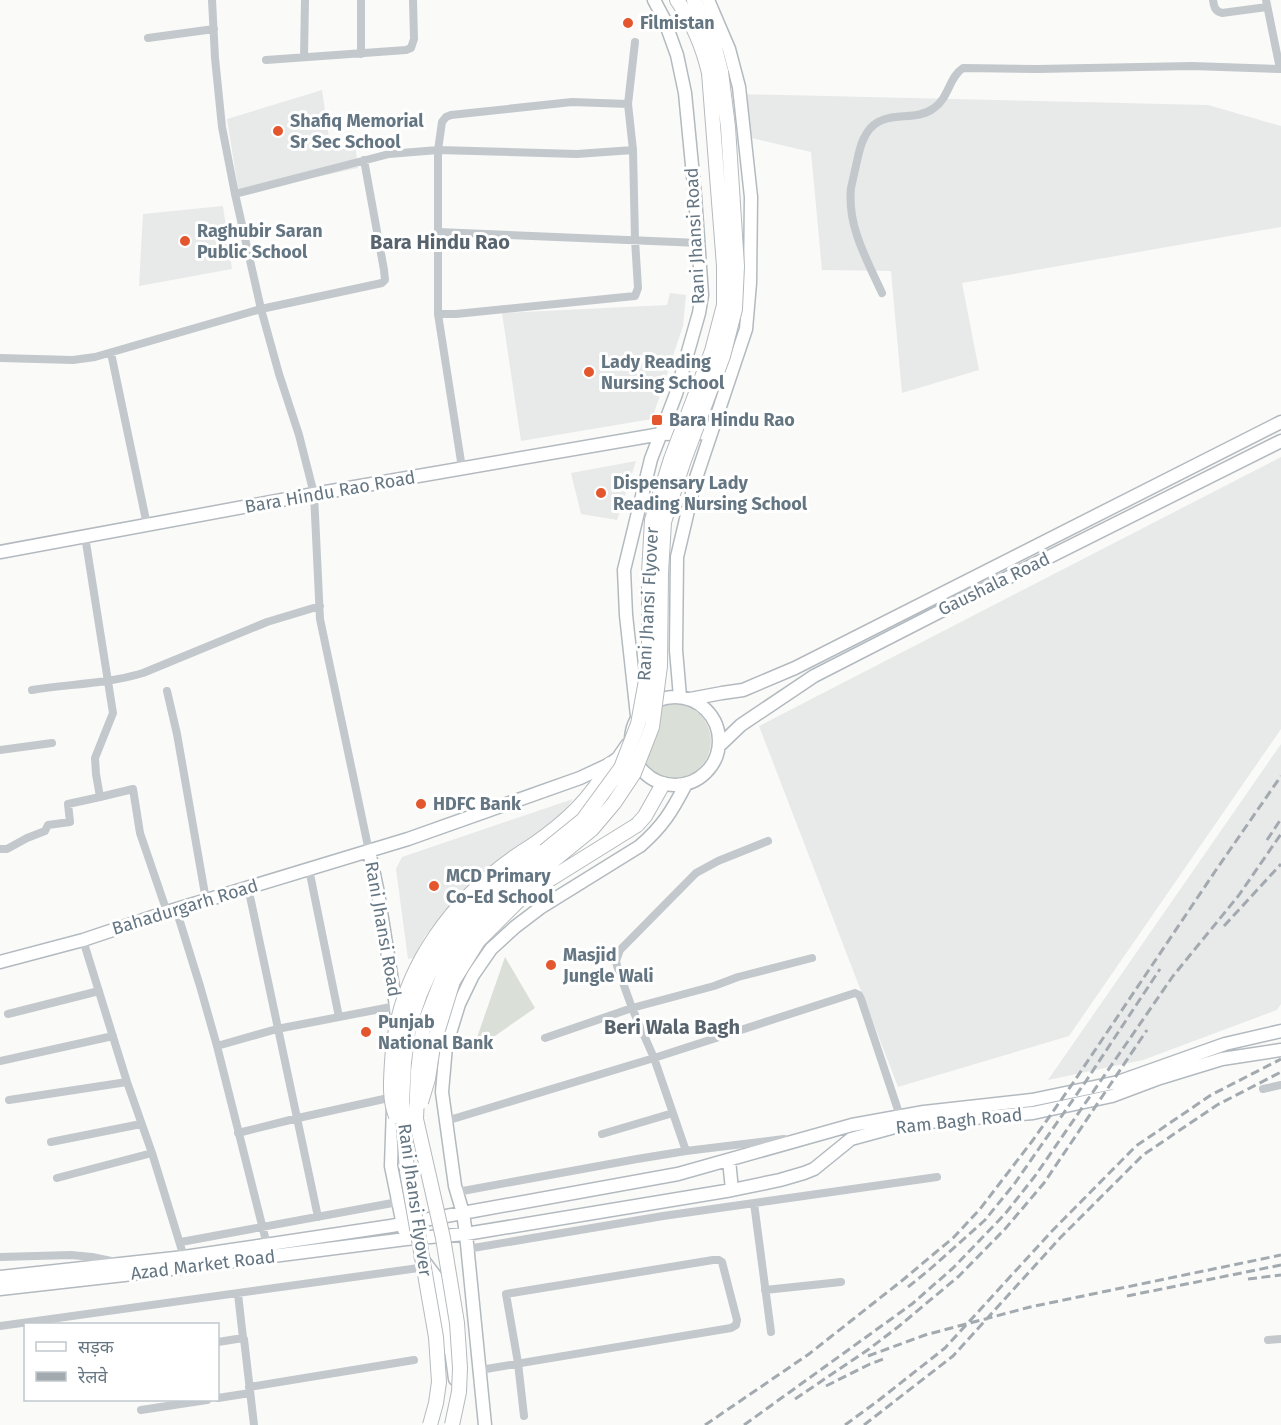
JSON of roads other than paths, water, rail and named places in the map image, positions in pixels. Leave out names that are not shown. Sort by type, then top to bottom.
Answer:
[{"type":"main road","name":"Rani Jhansi Road","points":[[637,717],[626,615],[624,570],[651,459],[676,394],[702,295],[685,93],[677,55],[654,0]]},
{"type":"main road","name":"Rani Jhansi Flyover","points":[[452,1425],[459,1392],[457,1323],[443,1238],[416,1119],[423,1028],[446,969],[476,926],[505,896],[544,868],[591,829],[634,773],[652,727],[660,666],[664,522],[683,463],[723,356],[735,309],[736,266],[728,127],[715,73],[694,28],[677,0]]},
{"type":"main road","name":"Rani Jhansi Flyover","points":[[430,1425],[436,1404],[438,1382],[436,1337],[407,1171],[402,1102],[409,1025],[433,965],[464,920],[497,886],[583,820],[621,768],[638,724],[649,664],[649,573],[652,520],[671,459],[712,351],[724,305],[714,44],[694,0]]},
{"type":"main road","points":[[685,698],[676,651],[676,557],[695,481],[746,329],[750,283],[751,197],[739,87],[729,49],[708,0]]},
{"type":"main road","points":[[685,698],[743,690],[764,683],[1281,422]]},
{"type":"main road","name":"Bara Hindu Rao Road","points":[[0,552],[314,494],[661,434],[710,433]]},
{"type":"main road","name":"Gaushala Road","points":[[719,746],[741,724],[814,676],[1281,441]]},
{"type":"main road","points":[[670,696],[699,703],[710,713],[717,726],[720,740],[717,755],[710,768],[699,778],[686,784],[671,786],[657,782],[644,774],[635,762],[630,741],[630,734],[637,717],[644,708],[656,700],[670,696]]},
{"type":"main road","name":"Rani Jhansi Road","points":[[460,1425],[452,1357],[436,1277],[406,1239],[391,1166],[397,1011],[369,851],[580,778],[610,764],[618,758],[630,741]]},
{"type":"main road","points":[[404,1134],[393,1109],[392,1055],[397,1023],[412,980],[428,948],[443,925],[492,873],[568,819],[594,789],[610,764]]},
{"type":"main road","points":[[416,1119],[429,1079],[433,1046],[453,981],[478,941],[523,896],[637,825],[645,816],[663,784]]},
{"type":"main road","points":[[486,1425],[466,1234],[457,1192],[442,1092],[446,1046],[459,1004],[473,975],[491,949],[540,908],[640,846],[655,833],[668,816],[686,784]]},
{"type":"main road","name":"Bahadurgarh Road","points":[[0,962],[83,940],[171,910],[369,851]]},
{"type":"main road","points":[[397,1011],[446,1046]]},
{"type":"main road","name":"Ram Bagh Road","points":[[463,1214],[678,1174],[852,1125],[924,1112],[1032,1100],[1118,1082],[1225,1044],[1281,1031]]},
{"type":"main road","name":"Ram Bagh Road","points":[[466,1234],[780,1180],[814,1169],[851,1139],[906,1124],[1033,1113],[1112,1096],[1222,1059],[1281,1050]]},
{"type":"main road","points":[[851,1139],[852,1125]]},
{"type":"main road","points":[[729,1160],[732,1190]]},
{"type":"main road","name":"Azad Market Road","points":[[0,1277],[184,1257],[463,1214]]},
{"type":"main road","name":"Azad Market Road","points":[[0,1288],[124,1275],[406,1239],[466,1234]]},
{"type":"street","points":[[212,0],[222,127],[261,309],[299,435],[314,494],[320,619],[369,851]]},
{"type":"street","points":[[304,57],[305,0]]},
{"type":"street","points":[[361,0],[361,54]]},
{"type":"street","points":[[267,60],[361,54],[411,48],[414,39],[413,0]]},
{"type":"street","points":[[882,292],[855,232],[851,190],[859,151],[863,139],[872,126],[885,118],[918,115],[933,110],[946,96],[956,75],[963,68],[1192,66],[1280,69],[1278,41],[1266,3],[1222,13],[1214,9],[1213,0]]},
{"type":"street","points":[[148,38],[214,29]]},
{"type":"street","points":[[438,314],[635,296],[638,288],[633,150],[628,104],[635,42]]},
{"type":"street","points":[[462,468],[438,314],[438,150],[442,122],[451,115],[572,102],[628,104]]},
{"type":"street","points":[[235,194],[389,154],[438,150],[577,154],[633,150]]},
{"type":"street","points":[[0,358],[73,360],[95,357],[261,309],[382,283],[385,280],[364,160]]},
{"type":"street","points":[[438,232],[699,243]]},
{"type":"street","points":[[111,353],[147,525]]},
{"type":"street","points":[[85,536],[113,713],[95,758],[100,796]]},
{"type":"street","points":[[32,690],[108,681],[143,673],[267,622],[320,606]]},
{"type":"street","points":[[167,691],[179,745],[206,900]]},
{"type":"street","points":[[0,750],[51,742]]},
{"type":"street","points":[[0,849],[7,849],[45,831],[48,825],[70,822],[68,804],[133,789],[140,833],[200,987],[267,1245]]},
{"type":"street","points":[[686,1151],[654,1058],[632,1008],[616,961],[620,950],[696,873],[718,861],[768,841]]},
{"type":"street","points":[[309,869],[339,1017]]},
{"type":"street","points":[[248,887],[318,1217]]},
{"type":"street","points":[[83,940],[184,1257]]},
{"type":"street","points":[[545,1038],[632,1008],[812,958]]},
{"type":"street","points":[[8,1014],[99,991]]},
{"type":"street","points":[[446,1121],[654,1058],[855,993],[861,999],[900,1116]]},
{"type":"street","points":[[217,1046],[277,1029],[339,1017],[397,1011]]},
{"type":"street","points":[[0,1061],[113,1036]]},
{"type":"street","points":[[9,1100],[127,1082]]},
{"type":"street","points":[[1263,1089],[1281,1085]]},
{"type":"street","points":[[238,1133],[394,1097]]},
{"type":"street","points":[[602,1134],[673,1113]]},
{"type":"street","points":[[51,1142],[141,1124]]},
{"type":"street","points":[[457,1192],[686,1151],[820,1134]]},
{"type":"street","points":[[57,1178],[152,1153]]},
{"type":"street","points":[[467,1249],[663,1216],[937,1177]]},
{"type":"street","points":[[181,1242],[398,1202]]},
{"type":"street","points":[[754,1203],[771,1332]]},
{"type":"street","points":[[0,1257],[70,1255],[124,1263]]},
{"type":"street","points":[[480,1370],[518,1363],[731,1328],[736,1325],[737,1320],[722,1262],[714,1260],[506,1294],[518,1363],[524,1416]]},
{"type":"street","points":[[0,1326],[429,1267]]},
{"type":"street","points":[[765,1290],[841,1282]]},
{"type":"street","points":[[238,1294],[254,1425]]},
{"type":"street","points":[[219,1342],[243,1338]]},
{"type":"street","points":[[1268,1340],[1281,1339]]},
{"type":"street","points":[[219,1398],[249,1390],[414,1360]]},
{"type":"street","points":[[141,1410],[200,1401]]},
{"type":"railway","points":[[705,1425],[809,1354],[954,1237],[980,1209],[1073,1083],[1281,776]]},
{"type":"railway","points":[[1267,840],[1281,819]]},
{"type":"railway","points":[[744,1425],[912,1304],[953,1268],[1005,1214],[1035,1176],[1173,976],[1239,895],[1281,834]]},
{"type":"railway","points":[[1224,926],[1281,864]]},
{"type":"railway","points":[[908,1287],[985,1220],[1015,1183],[1160,969]]},
{"type":"railway","points":[[795,1399],[898,1327],[959,1276],[1005,1229],[1044,1183],[1147,1030]]},
{"type":"railway","points":[[845,1425],[945,1348],[1052,1231],[1136,1146],[1211,1095],[1281,1059]]},
{"type":"railway","points":[[864,1425],[953,1356],[1060,1238],[1143,1155],[1217,1105],[1281,1072]]},
{"type":"railway","points":[[868,1356],[925,1335],[1030,1307],[1281,1255]]},
{"type":"railway","points":[[1127,1296],[1281,1265]]},
{"type":"railway","points":[[1248,1279],[1281,1275]]},
{"type":"railway","points":[[826,1386],[886,1358]]},
{"type":"place","name":"Filmistan","points":[[628,23]]},
{"type":"place","name":"Shafiq Memorial Sr Sec School","points":[[278,131]]},
{"type":"place","name":"Raghubir Saran Public School","points":[[185,241]]},
{"type":"place","name":"Lady Reading Nursing School","points":[[589,372]]},
{"type":"place","name":"Bara Hindu Rao","points":[[657,420]]},
{"type":"place","name":"Dispensary Lady Reading Nursing School","points":[[601,493]]},
{"type":"place","name":"HDFC Bank","points":[[421,804]]},
{"type":"place","name":"MCD Primary Co-Ed School","points":[[434,886]]},
{"type":"place","name":"Masjid Jungle Wali","points":[[551,965]]},
{"type":"place","name":"Punjab National Bank","points":[[366,1032]]},
{"type":"district","name":"Bara Hindu Rao","points":[[440,242]]},
{"type":"district","name":"Beri Wala Bagh","points":[[672,1027]]}]
